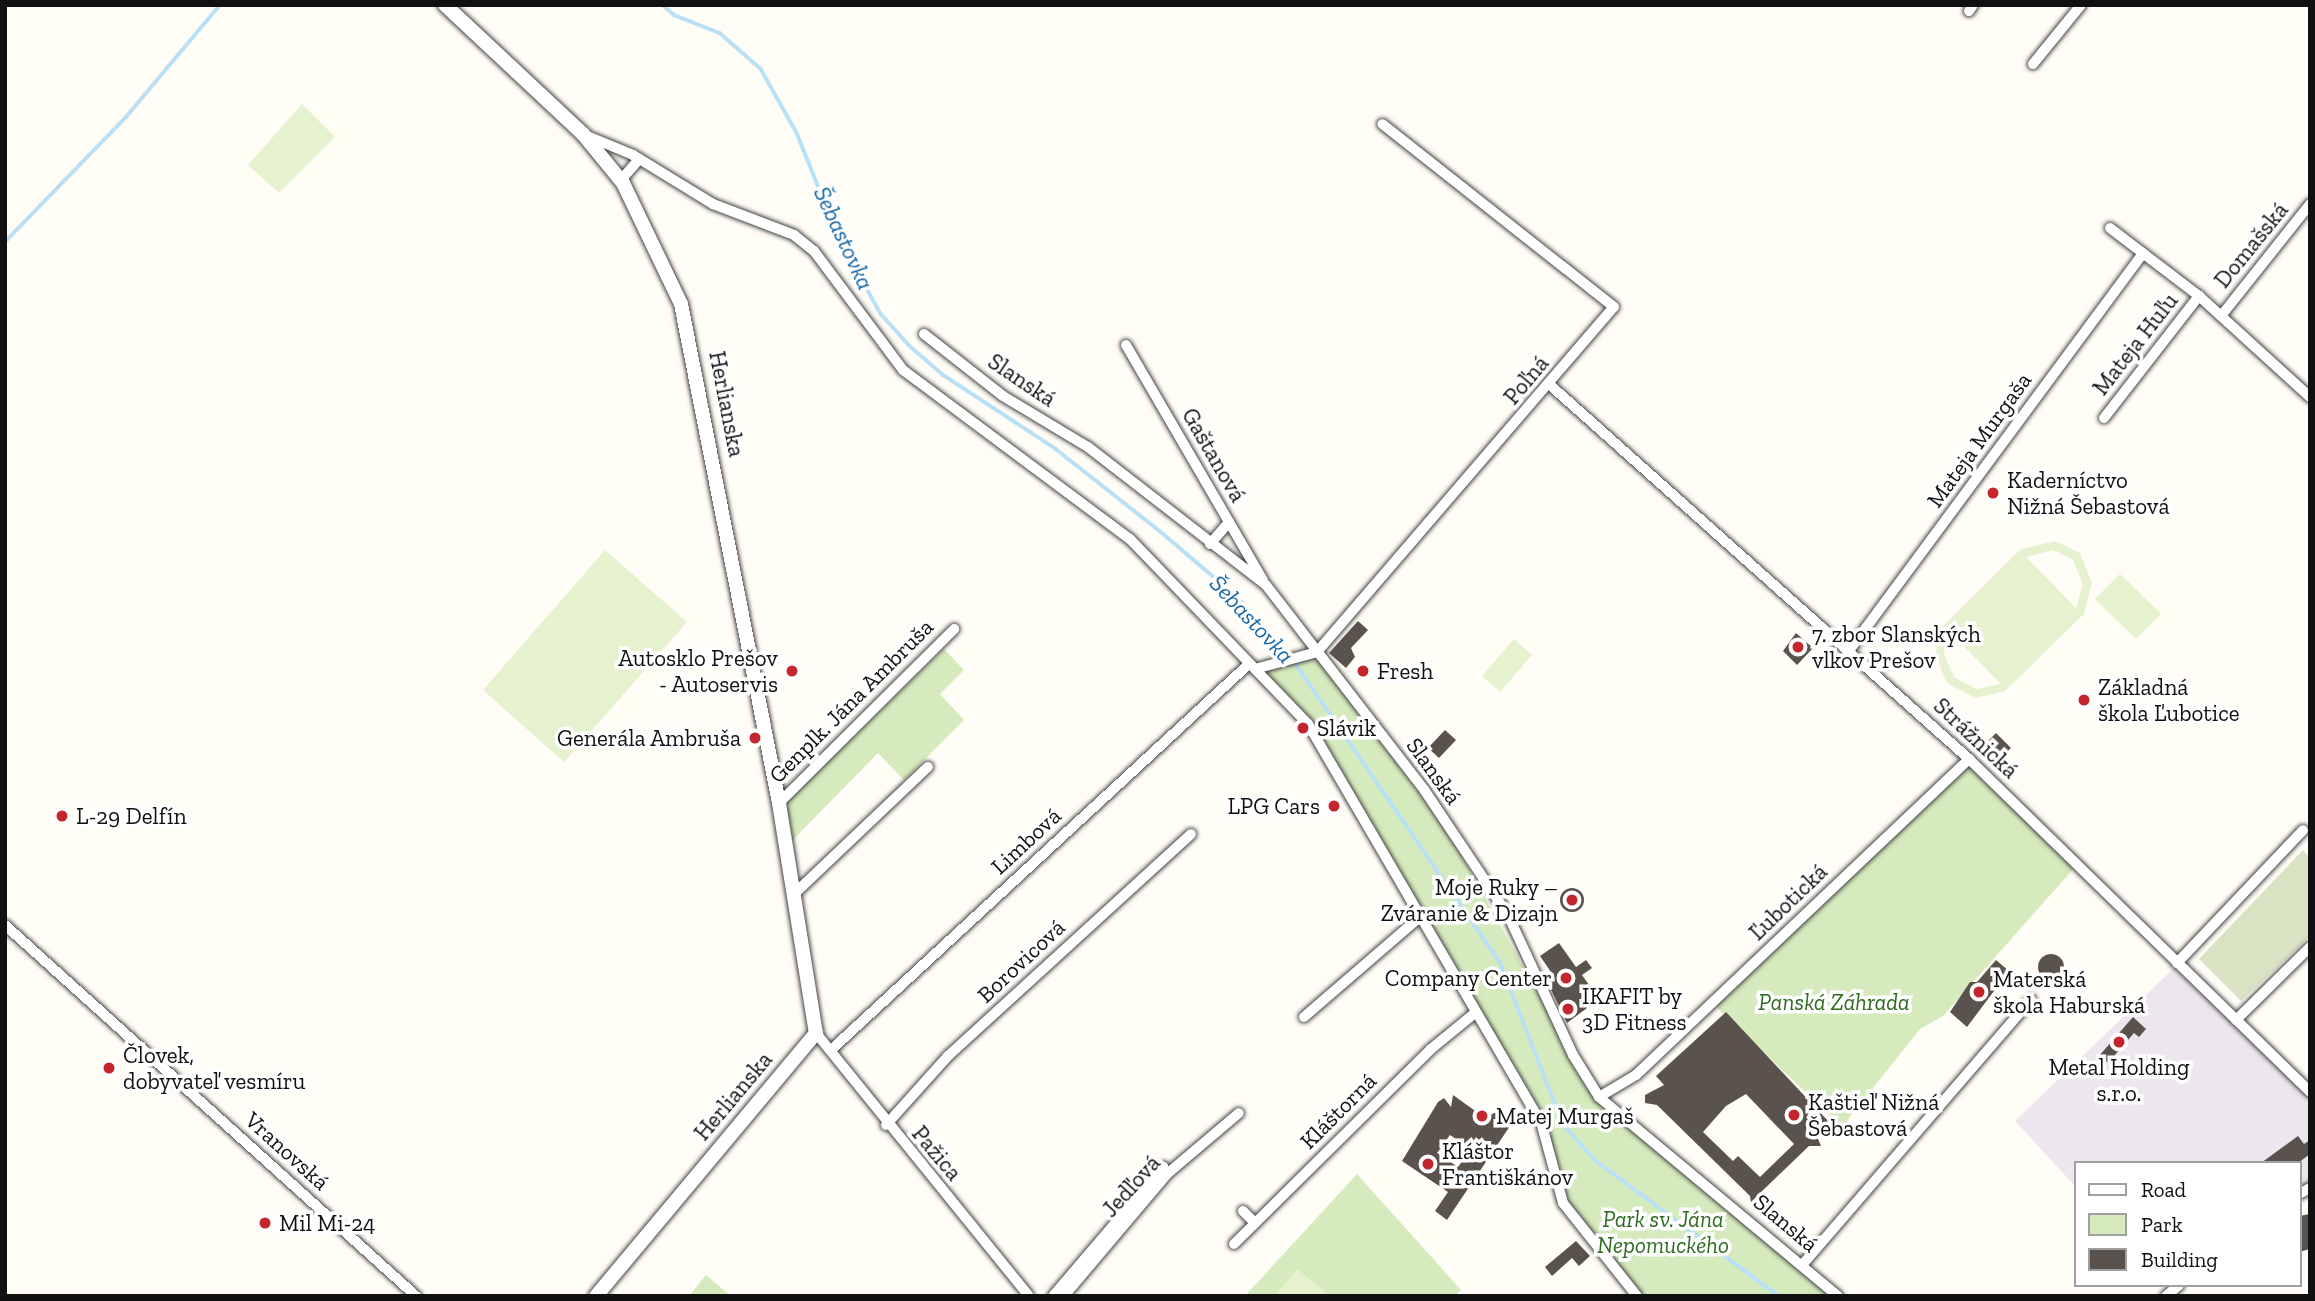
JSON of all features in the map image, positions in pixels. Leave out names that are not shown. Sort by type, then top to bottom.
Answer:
[{"type":"street","name":"Herlianska","points":[[445,5],[583,134],[621,180],[652,233],[681,304],[696,362],[779,803],[816,1033],[596,1296]]},
{"type":"street","points":[[2033,64],[2081,5]]},
{"type":"street","name":"Poľná","points":[[1317,652],[1550,386],[1614,307],[1382,124]]},
{"type":"street","points":[[583,134],[639,159],[713,204],[794,234],[814,251],[910,377],[1130,539],[1308,724],[1541,1122],[1563,1203],[1637,1296]]},
{"type":"street","points":[[621,180],[639,159]]},
{"type":"street","name":"Domašská","points":[[2310,204],[2221,316],[2310,397]]},
{"type":"street","points":[[2110,228],[2221,316]]},
{"type":"street","name":"Mateja Murgaša","points":[[1849,652],[2143,253]]},
{"type":"street","name":"Mateja Huľu","points":[[2104,418],[2199,296]]},
{"type":"street","name":"Slanská","points":[[924,334],[1003,396],[1088,447],[1266,585],[1425,790],[1508,915],[1573,1055],[1599,1097],[1803,1264],[1838,1296]]},
{"type":"street","name":"Gaštanová","points":[[1126,345],[1266,585]]},
{"type":"street","name":"Strážnická","points":[[1550,386],[1969,759],[2310,1092]]},
{"type":"street","points":[[1210,544],[1229,522]]},
{"type":"street","name":"Genplk. Jána Ambruša","points":[[779,803],[954,629]]},
{"type":"street","points":[[1252,666],[1270,665],[1303,653],[1317,652]]},
{"type":"street","name":"Limbová","points":[[831,1050],[1252,666]]},
{"type":"street","name":"Ľubotická","points":[[1599,1097],[1636,1075],[1969,759]]},
{"type":"street","points":[[793,895],[928,767]]},
{"type":"street","points":[[2177,962],[2303,830]]},
{"type":"street","name":"Borovicová","points":[[886,1125],[948,1056],[1191,834]]},
{"type":"street","points":[[1304,1017],[1420,917]]},
{"type":"street","name":"Vranovská","points":[[5,925],[416,1296]]},
{"type":"street","points":[[2236,1020],[2310,947]]},
{"type":"street","points":[[1803,1264],[2031,1000]]},
{"type":"street","name":"Kláštorná","points":[[1234,1244],[1431,1049],[1476,1012]]},
{"type":"street","name":"Pažica","points":[[816,1033],[886,1125],[1029,1296]]},
{"type":"street","name":"Jedľová","points":[[1064,1296],[1167,1174],[1239,1113]]},
{"type":"street","name":"Jedľová","points":[[1053,1296],[1163,1167]]},
{"type":"street","points":[[1243,1211],[1255,1223]]},
{"type":"shaded area","points":[[2174,968],[2310,1097],[2310,1186],[2301,1193],[2301,1161],[2074,1161],[2074,1185],[2015,1121]]},
{"type":"green space","points":[[302,104],[335,137],[279,193],[248,165]]},
{"type":"green space","points":[[2055,541],[2080,553],[2092,583],[2084,614],[2005,691],[1976,698],[1948,684],[1935,656],[1942,627],[2021,549]],"holes":[[[2053,550],[2073,560],[2083,584],[2076,608],[2026,557]],[[1950,632],[2000,683],[2000,684],[1977,689],[1955,678],[1944,655]]]},
{"type":"green space","points":[[605,550],[687,622],[564,762],[483,690]]},
{"type":"green space","points":[[2120,574],[2161,614],[2136,639],[2095,599]]},
{"type":"green space","points":[[1514,639],[1532,655],[1500,692],[1482,676]]},
{"type":"green space","points":[[944,649],[964,670],[940,694],[964,720],[904,780],[878,753],[781,852],[774,815]]},
{"type":"green space","name":"Park sv. Jána Nepomuckého","points":[[1313,652],[1448,831],[1594,1095],[1834,1296],[1633,1296],[1556,1185],[1541,1122],[1337,774],[1257,671]]},
{"type":"green space","name":"Panská Záhrada","points":[[1969,759],[2076,866],[1943,1016],[1920,1029],[1842,1127],[1711,1002]]},
{"type":"green space","points":[[2303,850],[2310,858],[2310,936],[2241,1001],[2199,959]]},
{"type":"green space","points":[[1357,1174],[1461,1290],[1455,1296],[1245,1296]]},
{"type":"green space","points":[[1297,1269],[1330,1296],[1275,1296]]},
{"type":"green space","points":[[706,1275],[731,1296],[689,1296]]},
{"type":"building","points":[[1358,621],[1368,630],[1351,648],[1355,657],[1346,668],[1329,653]]},
{"type":"building","name":"7. zbor Slanských vlkov Prešov","points":[[1796,633],[1813,648],[1797,665],[1783,651]]},
{"type":"building","points":[[1445,730],[1456,740],[1439,758],[1428,748]]},
{"type":"building","points":[[1996,733],[2011,748],[1998,760],[1984,745]]},
{"type":"building","name":"Moje Ruky – Zváranie & Dizajn","points":[[1572,888],[1580,892],[1584,900],[1580,908],[1572,912],[1564,908],[1560,900],[1564,892]]},
{"type":"building","name":"Company Center","points":[[1559,943],[1576,967],[1586,960],[1592,968],[1582,975],[1599,999],[1567,1023],[1546,979],[1553,975],[1540,956]]},
{"type":"building","points":[[2051,954],[2060,958],[2064,967],[2060,976],[2051,980],[2042,976],[2038,967],[2042,958]]},
{"type":"building","name":"Materská škola Haburská","points":[[1996,960],[2009,971],[1967,1027],[1950,1012],[1970,982],[1977,982]]},
{"type":"building","name":"Kaštieľ Nižná Šebastová","points":[[1726,1012],[1829,1122],[1816,1134],[1821,1146],[1809,1146],[1759,1194],[1760,1208],[1752,1209],[1750,1196],[1657,1105],[1645,1103],[1645,1095],[1664,1085],[1656,1076]],"holes":[[[1746,1094],[1794,1144],[1760,1177],[1738,1156],[1733,1161],[1703,1132],[1726,1106]]]},
{"type":"building","name":"Metal Holding s.r.o.","points":[[2133,1017],[2146,1029],[2139,1037],[2134,1033],[2108,1063],[2099,1056]]},
{"type":"building","name":"Kláštor Františkánov","points":[[1453,1095],[1485,1118],[1496,1112],[1510,1126],[1447,1220],[1435,1211],[1448,1192],[1402,1161],[1438,1102],[1444,1098],[1451,1107]],"holes":[[[1450,1135],[1471,1149],[1458,1167],[1437,1153]]]},
{"type":"building","points":[[2298,1136],[2304,1144],[2310,1140],[2310,1154],[2301,1161],[2264,1161]]},
{"type":"building","points":[[2310,1214],[2310,1249],[2301,1251],[2301,1216]]},
{"type":"building","points":[[1576,1241],[1590,1256],[1579,1266],[1572,1258],[1552,1276],[1545,1267]]},
{"type":"waterway","points":[[5,242],[126,117],[220,5]]},
{"type":"waterway","name":"Šebastovka","points":[[663,5],[674,15],[720,33],[761,69],[797,133],[839,238],[881,314],[910,346],[942,374],[1056,449],[1161,532],[1235,595],[1287,651],[1500,962],[1563,1124],[1596,1161],[1779,1296]]},
{"type":"place","name":"Kaderníctvo Nižná Šebastová","points":[[1993,493]]},
{"type":"place","name":"7. zbor Slanských vlkov Prešov","points":[[1798,647]]},
{"type":"place","name":"Autosklo Prešov - Autoservis","points":[[792,671]]},
{"type":"place","name":"Fresh","points":[[1363,671]]},
{"type":"place","name":"Základná škola Ľubotice","points":[[2084,700]]},
{"type":"place","name":"Slávik","points":[[1303,728]]},
{"type":"place","name":"Generála Ambruša","points":[[755,738]]},
{"type":"place","name":"LPG Cars","points":[[1334,806]]},
{"type":"place","name":"L-29 Delfín","points":[[62,816]]},
{"type":"place","name":"Moje Ruky – Zváranie & Dizajn","points":[[1572,900]]},
{"type":"place","name":"Company Center","points":[[1566,978]]},
{"type":"place","name":"Materská škola Haburská","points":[[1979,992]]},
{"type":"place","name":"IKAFIT by 3D Fitness","points":[[1568,1009]]},
{"type":"place","name":"Metal Holding s.r.o.","points":[[2119,1042]]},
{"type":"place","name":"Človek, dobyvateľ vesmíru","points":[[109,1068]]},
{"type":"place","name":"Kaštieľ Nižná Šebastová","points":[[1794,1115]]},
{"type":"place","name":"Matej Murgaš","points":[[1482,1116]]},
{"type":"place","name":"Kláštor Františkánov","points":[[1428,1164]]},
{"type":"place","name":"Mil Mi-24","points":[[265,1223]]}]
